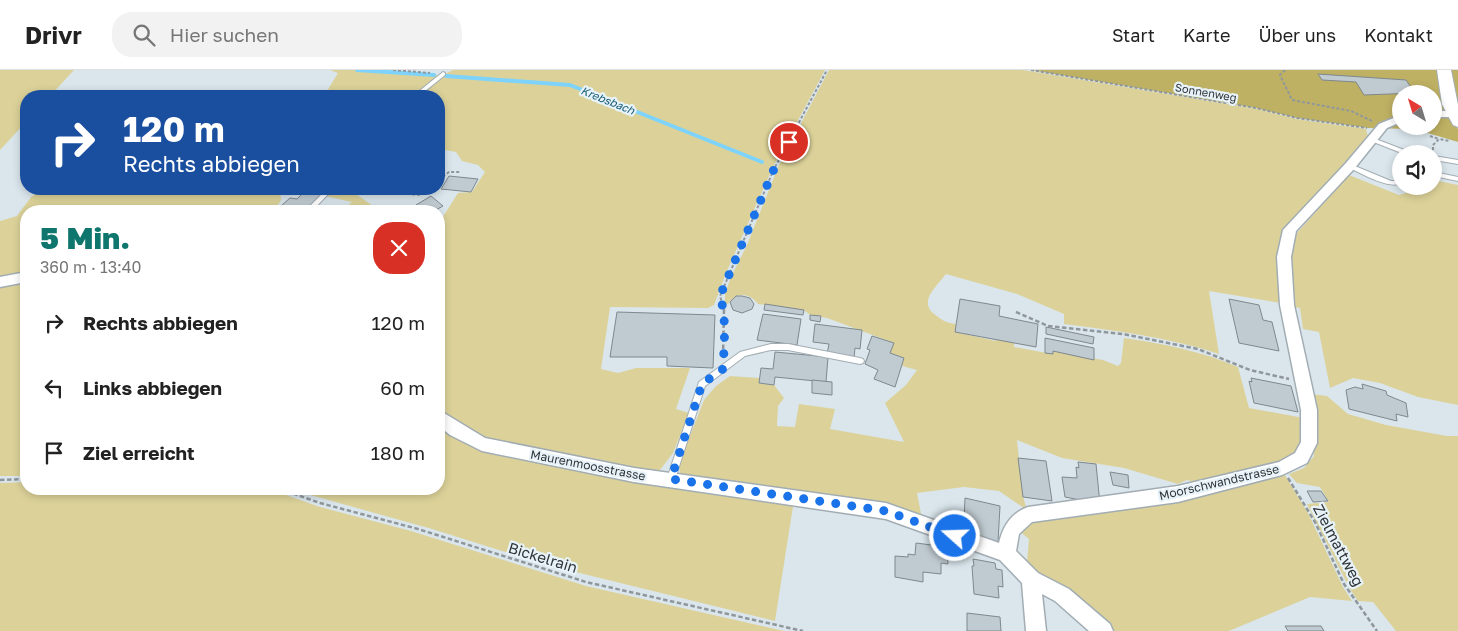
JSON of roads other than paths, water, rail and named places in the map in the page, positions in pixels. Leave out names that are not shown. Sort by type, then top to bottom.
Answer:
[{"type":"street","points":[[1442,116],[1455,118],[1444,70]]},
{"type":"street","name":"Moorschwandstrasse","points":[[1006,554],[1011,530],[1028,515],[1178,494],[1282,468],[1301,458],[1310,443],[1309,410],[1287,305],[1284,257],[1290,230],[1378,133],[1392,124]]},
{"type":"street","points":[[0,282],[20,278]]},
{"type":"street","name":"Maurenmoosstrasse","points":[[445,422],[482,444],[634,475],[886,511],[1006,554]]},
{"type":"street","points":[[1006,554],[1032,579],[1062,595],[1103,631]]},
{"type":"street","points":[[1032,579],[1036,631]]},
{"type":"lane","points":[[423,90],[443,74]]},
{"type":"lane","points":[[1378,133],[1396,145]]},
{"type":"lane","points":[[1442,158],[1458,162]]},
{"type":"lane","points":[[1350,166],[1392,183]]},
{"type":"lane","points":[[1442,176],[1458,179]]},
{"type":"lane","points":[[314,205],[324,195]]},
{"type":"lane","points":[[671,479],[702,384],[743,354],[771,347],[788,347],[860,361]]},
{"type":"waterway","name":"Krebsbach","points":[[357,70],[434,75]]},
{"type":"waterway","name":"Krebsbach","points":[[446,76],[570,85],[762,162]]}]
